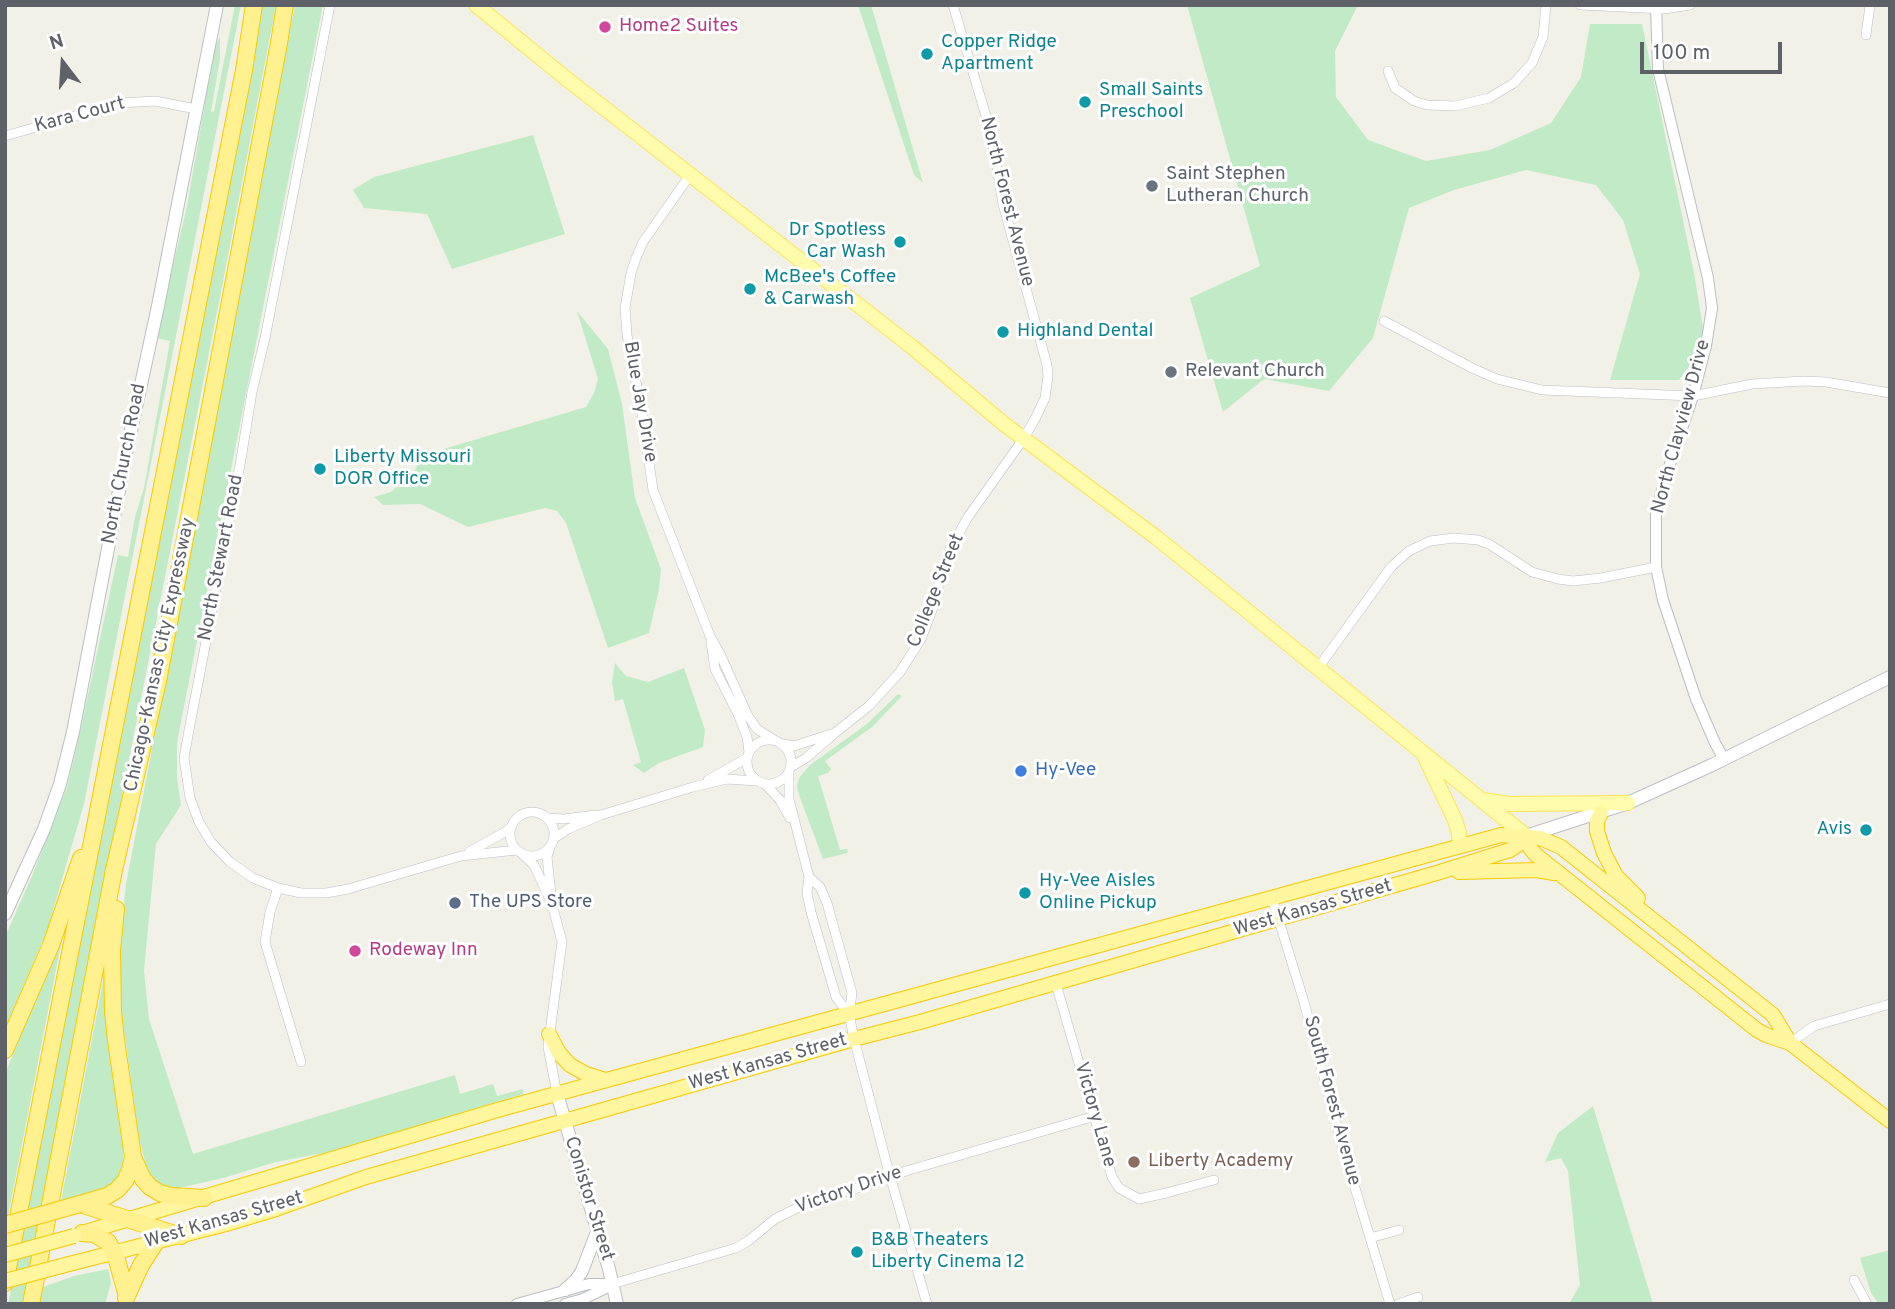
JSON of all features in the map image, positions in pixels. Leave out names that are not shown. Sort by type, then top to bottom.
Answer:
[{"type":"highway","name":"Chicago-Kansas City Expressway","points":[[5,1282],[241,84],[254,5]]},
{"type":"highway","name":"Chicago-Kansas City Expressway","points":[[31,1304],[114,870],[159,681],[285,5]]},
{"type":"highway","points":[[1601,813],[1597,821],[1597,831],[1607,861],[1616,876],[1643,902],[1658,924]]},
{"type":"highway","points":[[5,1050],[51,945],[75,872],[95,824]]},
{"type":"highway","name":"West Kansas Street","points":[[78,1234],[557,1094],[1460,845],[1502,835],[1526,836]]},
{"type":"highway","points":[[1790,1043],[1773,1015],[1561,847],[1547,840],[1526,836],[1536,856],[1757,1030],[1790,1043],[1890,1121]]},
{"type":"highway","name":"West Kansas Street","points":[[5,1282],[276,1209],[366,1177],[854,1039],[920,1023],[1440,872],[1510,850],[1526,836]]},
{"type":"highway","points":[[114,870],[116,902],[112,951],[113,1011],[133,1157],[143,1179],[150,1187],[171,1196],[204,1198]]},
{"type":"highway","points":[[1440,872],[1536,870],[1562,876]]},
{"type":"highway","points":[[549,1034],[559,1053],[570,1065],[586,1074],[607,1080]]},
{"type":"highway","points":[[5,1225],[107,1196],[125,1181],[133,1157]]},
{"type":"highway","points":[[80,1204],[181,1236]]},
{"type":"highway","points":[[5,1255],[78,1234],[94,1234],[108,1242],[114,1252],[125,1300]]},
{"type":"highway","points":[[125,1300],[141,1265],[156,1242]]},
{"type":"main road","name":"North Church Road","points":[[5,915],[44,829],[60,784],[217,5]]},
{"type":"main road","points":[[484,7],[568,80],[901,339],[1004,424],[1157,538],[1526,836]]},
{"type":"main road","name":"West Kansas Street","points":[[1526,836],[1628,803],[1890,677]]},
{"type":"main road","points":[[1423,753],[1455,820],[1460,845]]},
{"type":"main road","points":[[1481,800],[1509,804],[1628,803]]},
{"type":"main road","name":"Conistor Street","points":[[557,1094],[617,1304]]},
{"type":"main road","points":[[565,1297],[582,1271],[597,1232]]},
{"type":"street","name":"North Stewart Road","points":[[330,5],[252,392],[184,758],[190,799],[211,842],[230,862],[253,878],[301,893],[326,893],[348,889],[461,856],[512,826]]},
{"type":"street","name":"North Forest Avenue","points":[[953,5],[986,116],[1003,204],[1047,365],[1045,398],[1024,438]]},
{"type":"street","points":[[1388,71],[1395,89],[1414,101],[1427,105],[1455,106],[1489,97],[1514,83],[1532,63],[1543,37],[1546,5]]},
{"type":"street","points":[[1580,5],[1690,5]]},
{"type":"street","points":[[1866,35],[1870,5]]},
{"type":"street","name":"North Clayview Drive","points":[[1656,7],[1658,69],[1712,308],[1706,346],[1693,396],[1656,510],[1656,567],[1663,600],[1696,699],[1724,759]]},
{"type":"street","name":"Kara Court","points":[[5,136],[120,103],[155,101],[196,109]]},
{"type":"street","name":"Blue Jay Drive","points":[[690,175],[643,242],[631,273],[625,308],[627,335],[653,490],[710,636],[722,656],[748,716],[757,729],[779,743]]},
{"type":"street","points":[[1384,321],[1472,369],[1542,390],[1693,396],[1749,385],[1804,381],[1890,393]]},
{"type":"street","name":"College Street","points":[[790,770],[869,706],[900,672],[921,639],[950,549],[1024,438]]},
{"type":"street","points":[[1318,668],[1391,567],[1409,551],[1430,541],[1454,538],[1478,540],[1489,544],[1532,572],[1573,581],[1656,567]]},
{"type":"street","name":"Blue Jay Drive","points":[[710,636],[715,668],[747,737],[748,755]]},
{"type":"street","name":"College Street","points":[[779,743],[794,746],[836,732]]},
{"type":"street","points":[[694,786],[748,755],[761,741],[779,743],[790,755],[789,799],[809,877],[807,893],[836,997],[849,1014]]},
{"type":"street","points":[[748,755],[748,771],[780,800],[796,828]]},
{"type":"street","points":[[520,852],[528,856],[540,855],[568,829],[601,814],[727,779],[779,783],[790,770]]},
{"type":"street","points":[[552,904],[534,866],[511,839],[512,826],[519,817],[533,813],[547,818],[601,814]]},
{"type":"street","points":[[547,818],[553,828],[547,857],[552,904],[562,942],[549,1034],[549,1060],[557,1094]]},
{"type":"street","name":"North Stewart Road","points":[[461,856],[520,852]]},
{"type":"street","points":[[809,877],[820,887],[827,903],[852,993],[849,1014],[854,1039],[928,1304]]},
{"type":"street","points":[[278,888],[270,912],[265,942],[301,1062]]},
{"type":"street","name":"South Forest Avenue","points":[[1272,898],[1390,1304]]},
{"type":"street","name":"Victory Lane","points":[[1056,984],[1112,1177],[1119,1188],[1139,1199],[1214,1180]]},
{"type":"street","points":[[1790,1043],[1814,1026],[1890,1003]]},
{"type":"street","name":"Victory Drive","points":[[612,1284],[736,1248],[775,1219],[832,1195],[1095,1116]]},
{"type":"street","points":[[1370,1238],[1399,1230]]},
{"type":"street","points":[[1854,1280],[1867,1304]]},
{"type":"street","points":[[517,1304],[565,1297],[589,1284],[612,1284]]},
{"type":"street","points":[[1398,1304],[1418,1297]]},
{"type":"green space","points":[[235,5],[241,5],[84,804],[47,931],[5,1028],[5,937],[67,787],[118,555],[128,557],[135,517],[144,488],[170,341],[156,338],[187,206],[215,45],[220,37],[220,59],[211,112],[214,111]]},
{"type":"green space","points":[[262,5],[276,5],[222,287],[22,1304],[8,1304],[229,184]]},
{"type":"green space","points":[[295,5],[323,5],[177,742],[177,778],[181,805],[156,844],[144,971],[149,1019],[193,1154],[455,1075],[460,1094],[493,1084],[497,1096],[523,1089],[523,1094],[334,1151],[165,1189],[150,1181],[139,1138],[122,1015],[122,920],[126,884]]},
{"type":"green space","points":[[858,5],[871,5],[923,183],[914,175]]},
{"type":"green space","points":[[1187,5],[1358,5],[1335,51],[1336,97],[1368,140],[1426,161],[1490,150],[1551,123],[1581,77],[1590,24],[1642,24],[1694,273],[1706,346],[1679,380],[1610,380],[1640,274],[1623,220],[1596,185],[1526,170],[1454,190],[1409,208],[1373,338],[1329,391],[1264,379],[1223,412],[1190,298],[1260,266]]},
{"type":"green space","points":[[533,135],[565,234],[452,269],[427,214],[364,208],[353,190],[374,177]]},
{"type":"green space","points":[[577,311],[608,349],[622,404],[635,498],[661,569],[649,633],[608,648],[566,523],[557,511],[545,508],[468,527],[420,504],[383,505],[374,497],[391,492],[415,470],[423,455],[586,407],[598,379]]},
{"type":"green space","points":[[615,663],[626,676],[648,682],[684,668],[705,730],[703,747],[659,763],[644,773],[633,765],[641,762],[623,699],[615,701],[612,682]]},
{"type":"green space","points":[[898,694],[902,696],[872,727],[825,761],[831,769],[818,776],[840,850],[848,851],[823,859],[799,795],[799,778],[810,765],[867,724]]},
{"type":"green space","points":[[63,934],[8,1216],[5,1217],[5,1074]]},
{"type":"green space","points":[[105,971],[123,1161],[118,1177],[110,1186],[90,1195],[61,1201]]},
{"type":"green space","points":[[1593,1106],[1653,1304],[1569,1304],[1580,1285],[1568,1171],[1561,1158],[1545,1162],[1558,1133]]},
{"type":"green space","points":[[1890,1250],[1890,1304],[1879,1304],[1871,1293],[1860,1258]]},
{"type":"green space","points":[[108,1269],[111,1283],[105,1304],[39,1304],[43,1287],[74,1276]]},
{"type":"place","name":"Home2 Suites","points":[[605,27]]},
{"type":"place","name":"Copper Ridge Apartment","points":[[927,54]]},
{"type":"place","name":"Small Saints Preschool","points":[[1085,102]]},
{"type":"place","name":"Saint Stephen Lutheran Church","points":[[1152,186]]},
{"type":"place","name":"Dr Spotless Car Wash","points":[[900,242]]},
{"type":"place","name":"McBee's Coffee & Carwash","points":[[750,289]]},
{"type":"place","name":"Highland Dental","points":[[1003,332]]},
{"type":"place","name":"Relevant Church","points":[[1171,372]]},
{"type":"place","name":"Liberty Missouri DOR Office","points":[[320,469]]},
{"type":"place","name":"Hy-Vee","points":[[1021,771]]},
{"type":"place","name":"Avis","points":[[1866,830]]},
{"type":"place","name":"Hy-Vee Aisles Online Pickup","points":[[1025,893]]},
{"type":"place","name":"The UPS Store","points":[[455,903]]},
{"type":"place","name":"Rodeway Inn","points":[[355,951]]},
{"type":"place","name":"Liberty Academy","points":[[1134,1162]]},
{"type":"place","name":"B&B Theaters Liberty Cinema 12","points":[[857,1252]]}]
